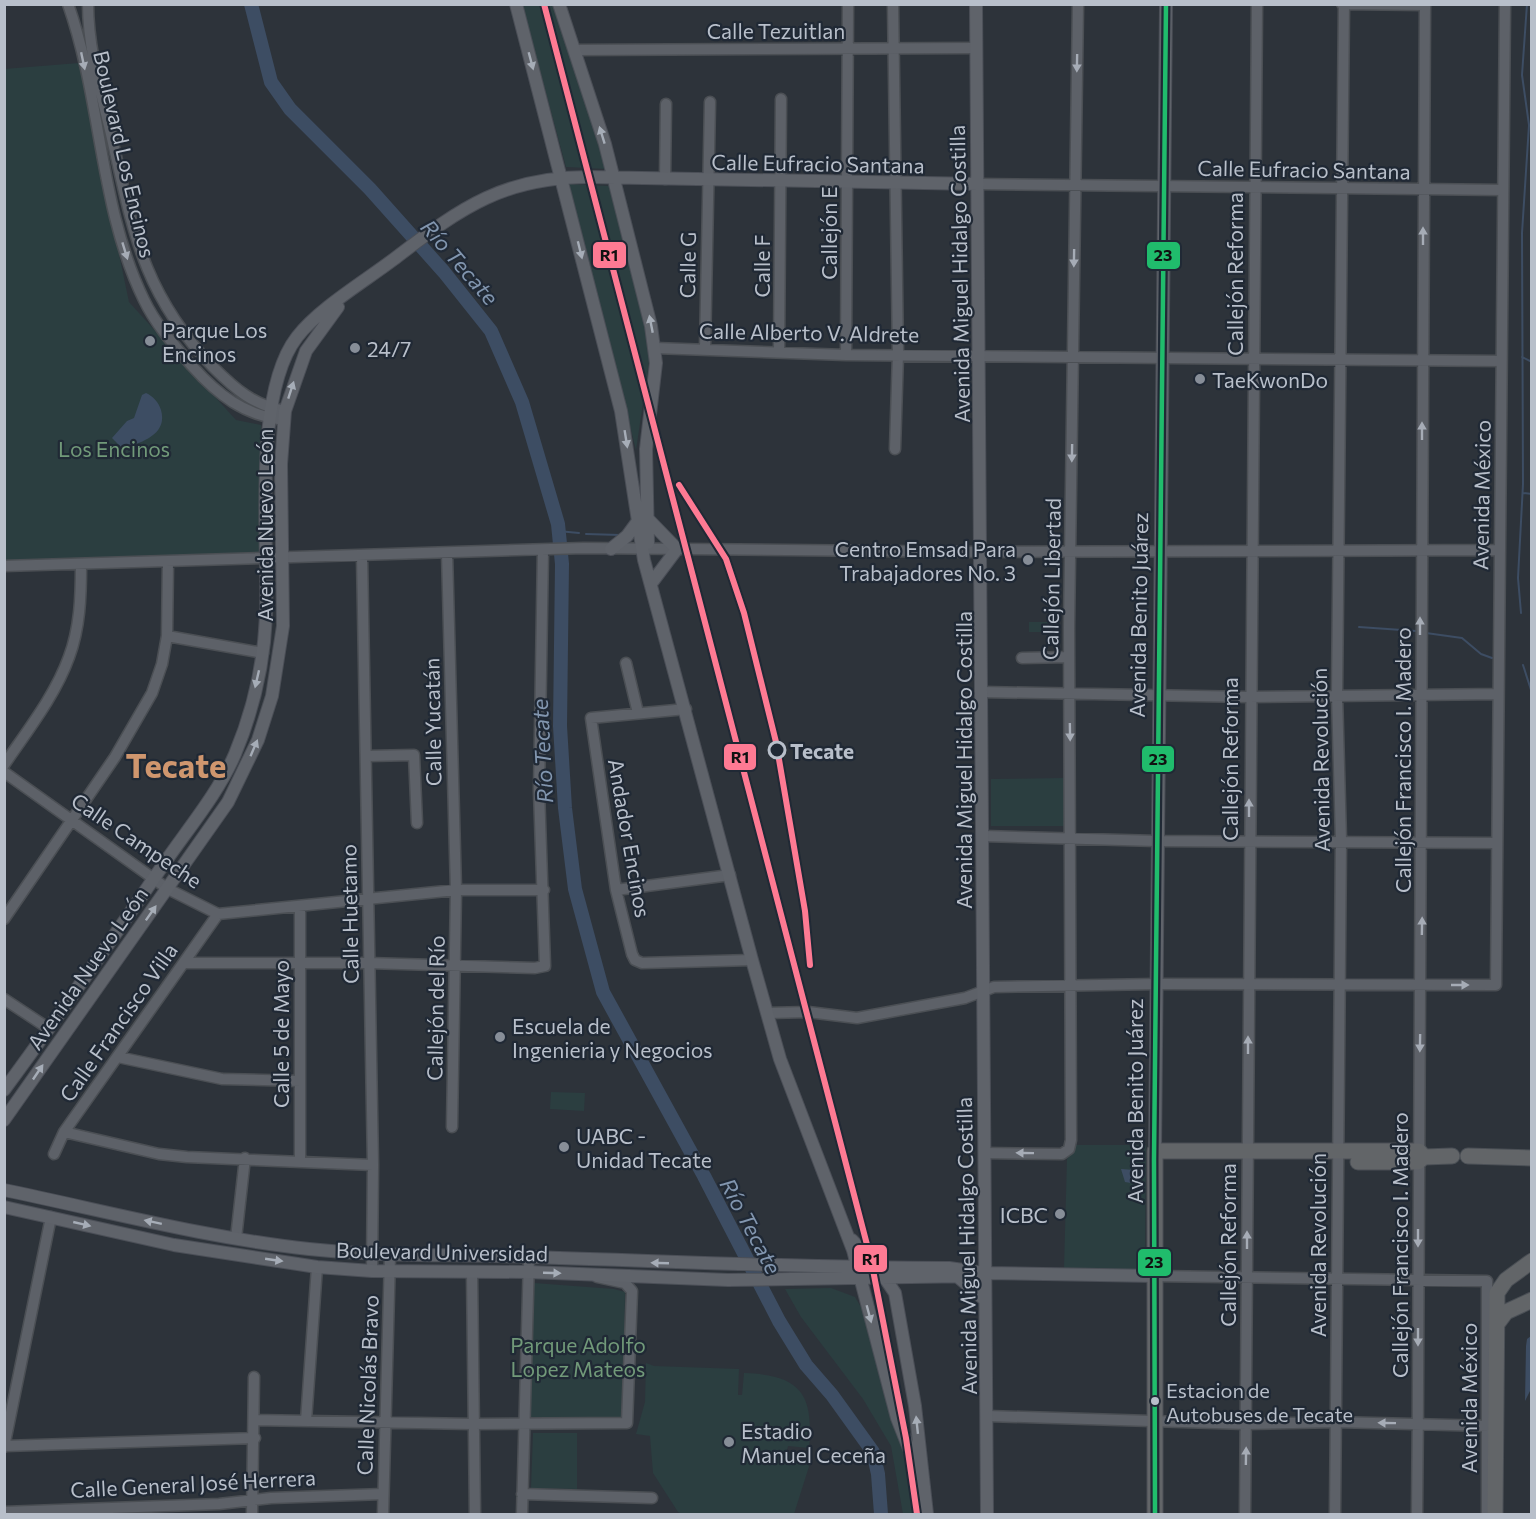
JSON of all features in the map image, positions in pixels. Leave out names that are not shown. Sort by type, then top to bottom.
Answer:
[{"type":"highway","points":[[1496,1155],[1504,1150],[1532,1149]]},
{"type":"highway","points":[[1154,1155],[1452,1156]]},
{"type":"highway","name":"Avenida Benito Juárez","points":[[1154,1155],[1155,1515]]},
{"type":"highway","points":[[1468,1156],[1496,1155],[1504,1158],[1532,1158]]},
{"type":"highway","points":[[1492,1287],[1532,1261]]},
{"type":"highway","points":[[1492,1287],[1532,1270]]},
{"type":"highway","points":[[1492,1287],[1497,1324],[1495,1515]]},
{"type":"highway","points":[[1497,1324],[1506,1312],[1532,1300]]},
{"type":"highway","points":[[1497,1324],[1532,1308]]},
{"type":"main road","points":[[516,4],[621,411],[654,595],[752,960],[780,1059],[849,1237],[897,1418],[923,1484]]},
{"type":"main road","points":[[559,4],[576,50],[614,177],[645,296],[655,348],[655,377],[646,449],[642,519],[623,540],[611,549]]},
{"type":"main road","name":"Avenida Miguel Hidalgo Costilla","points":[[976,4],[983,692],[984,1273],[988,1416],[987,1515]]},
{"type":"main road","name":"Avenida Benito Juárez","points":[[1154,1155],[1166,4]]},
{"type":"main road","name":"Calle Eufracio Santana","points":[[346,297],[432,230],[470,205],[501,190],[562,177],[978,184]]},
{"type":"main road","name":"Avenida Nuevo León","points":[[4,1090],[154,879],[231,761],[252,703],[262,653],[269,413],[280,368],[295,340],[315,317],[346,297]]},
{"type":"main road","name":"Avenida Nuevo León","points":[[4,1120],[228,802],[241,778],[266,718],[280,653],[284,415],[306,351],[346,297]]},
{"type":"main road","points":[[642,519],[677,549],[653,580]]},
{"type":"main road","points":[[645,549],[653,580],[654,595]]},
{"type":"main road","name":"Boulevard Universidad","points":[[4,1190],[204,1233],[307,1249],[390,1256],[529,1257],[793,1266],[858,1273],[881,1273]]},
{"type":"main road","name":"Boulevard Universidad","points":[[4,1207],[174,1245],[317,1267],[390,1272],[529,1272],[728,1280],[801,1280],[858,1273]]},
{"type":"main road","points":[[174,1245],[175,1239],[182,1234],[204,1233]]},
{"type":"main road","points":[[849,1237],[881,1273],[896,1298],[915,1406],[927,1515]]},
{"type":"main road","points":[[881,1273],[956,1268],[984,1273],[1155,1276]]},
{"type":"main road","points":[[881,1273],[917,1277],[958,1277],[984,1273]]},
{"type":"main road","points":[[896,1298],[904,1287],[917,1277]]},
{"type":"main road","points":[[958,1277],[985,1300]]},
{"type":"street","name":"Boulevard Los Encinos","points":[[68,4],[115,212],[135,279],[165,334],[226,399],[244,410],[284,415]]},
{"type":"street","name":"Boulevard Los Encinos","points":[[88,4],[94,53],[128,209],[143,262],[169,314],[203,356],[236,390],[269,413]]},
{"type":"street","name":"Callejón E","points":[[846,355],[848,4]]},
{"type":"street","points":[[893,4],[898,354],[895,449]]},
{"type":"street","name":"Callejón Libertad","points":[[985,1153],[1066,1153],[1071,1140],[1069,657],[1078,4]]},
{"type":"street","name":"Callejón Reforma","points":[[1245,1515],[1250,550],[1257,4]]},
{"type":"street","points":[[1343,4],[1425,5]]},
{"type":"street","name":"Avenida Revolución","points":[[1335,1515],[1341,840],[1337,695],[1341,551],[1343,4]]},
{"type":"street","name":"Avenida México","points":[[1421,985],[1496,985],[1504,4]]},
{"type":"street","name":"Callejón Francisco I. Madero","points":[[1417,1515],[1423,842],[1420,695],[1425,5]]},
{"type":"street","name":"Calle Tezuitlan","points":[[576,50],[976,48]]},
{"type":"street","name":"Calle F","points":[[779,352],[781,99]]},
{"type":"street","name":"Calle G","points":[[705,350],[710,102]]},
{"type":"street","points":[[666,104],[666,179]]},
{"type":"street","name":"Calle Eufracio Santana","points":[[978,184],[1503,190]]},
{"type":"street","points":[[115,212],[128,209]]},
{"type":"street","name":"Calle Alberto V. Aldrete","points":[[655,348],[846,355],[1502,361]]},
{"type":"street","points":[[4,566],[584,549],[980,552],[1500,550]]},
{"type":"street","points":[[184,963],[368,963],[536,968],[546,966],[539,791],[543,550]]},
{"type":"street","name":"Calle Yucatán","points":[[447,554],[456,890]]},
{"type":"street","name":"Calle Huetamo","points":[[362,556],[373,1165],[372,1271]]},
{"type":"street","points":[[4,919],[72,822],[139,720],[162,664],[167,636],[168,562]]},
{"type":"street","points":[[4,765],[56,688],[69,657],[78,619],[81,565]]},
{"type":"street","points":[[167,636],[262,653]]},
{"type":"street","points":[[1022,657],[1069,657]]},
{"type":"street","points":[[626,663],[638,713],[686,710]]},
{"type":"street","points":[[983,692],[1249,697],[1498,694]]},
{"type":"street","name":"Andador Encinos","points":[[638,713],[594,716],[591,720],[616,890],[635,960],[642,963],[752,960]]},
{"type":"street","points":[[367,756],[414,755],[417,823]]},
{"type":"street","name":"Calle Campeche","points":[[4,772],[168,889],[218,914]]},
{"type":"street","points":[[984,836],[1157,841],[1341,840],[1497,843]]},
{"type":"street","points":[[616,890],[730,875]]},
{"type":"street","points":[[218,914],[300,907],[368,897],[456,890],[544,891]]},
{"type":"street","name":"Callejón del Río","points":[[452,1128],[456,890]]},
{"type":"street","name":"Calle 5 de Mayo","points":[[300,907],[300,1161]]},
{"type":"street","name":"Calle Francisco Villa","points":[[54,1154],[64,1132],[218,914]]},
{"type":"street","points":[[768,1013],[808,1012],[857,1018],[965,998],[994,987],[1156,984],[1421,985]]},
{"type":"street","points":[[4,999],[48,1028]]},
{"type":"street","points":[[118,1057],[222,1079],[300,1081]]},
{"type":"street","points":[[64,1132],[159,1154],[373,1165]]},
{"type":"street","points":[[236,1238],[244,1158]]},
{"type":"street","points":[[51,1217],[5,1447],[255,1438]]},
{"type":"street","name":"Calle Nicolás Bravo","points":[[383,1515],[390,1256]]},
{"type":"street","points":[[522,1515],[529,1257]]},
{"type":"street","points":[[306,1421],[317,1267]]},
{"type":"street","points":[[472,1273],[472,1424],[475,1515]]},
{"type":"street","points":[[254,1420],[472,1424],[627,1423],[632,1291],[625,1283],[602,1280],[594,1275]]},
{"type":"street","points":[[1155,1276],[1418,1279],[1492,1287]]},
{"type":"street","name":"Avenida México","points":[[1487,1515],[1492,1287]]},
{"type":"street","points":[[252,1515],[255,1438],[254,1377]]},
{"type":"street","points":[[988,1416],[1246,1424],[1336,1422],[1488,1426]]},
{"type":"street","name":"Calle General José Herrera","points":[[4,1512],[253,1502],[271,1498],[383,1494]]},
{"type":"street","points":[[522,1494],[652,1498]]},
{"type":"green space","points":[[522,5],[553,5],[607,169],[566,167]]},
{"type":"green space","name":"Los Encinos","points":[[79,63],[129,302],[236,420],[261,425],[263,556],[5,561],[4,69]]},
{"type":"green space","points":[[569,184],[609,186],[639,294],[650,356],[636,450]]},
{"type":"green space","points":[[1029,622],[1049,622],[1049,632],[1029,632]]},
{"type":"green space","points":[[1065,778],[1065,826],[991,826],[991,779]]},
{"type":"green space","points":[[551,1092],[585,1093],[584,1111],[550,1109]]},
{"type":"green space","points":[[1076,1145],[1146,1145],[1145,1271],[1064,1268],[1067,1159]]},
{"type":"green space","name":"Parque Adolfo Lopez Mateos","points":[[534,1283],[614,1289],[625,1292],[623,1417],[621,1420],[530,1417]]},
{"type":"green space","points":[[831,1288],[855,1297],[865,1314],[885,1395],[908,1462],[914,1514],[903,1514],[891,1446],[863,1399],[801,1317],[785,1289]]},
{"type":"green space","name":"Estadio Manuel Ceceña","points":[[646,1363],[654,1366],[739,1369],[738,1395],[742,1395],[744,1373],[778,1378],[790,1383],[799,1391],[809,1413],[809,1448],[788,1446],[786,1454],[812,1457],[794,1514],[682,1514],[678,1512],[653,1473],[650,1436],[636,1434],[645,1402]]},
{"type":"green space","points":[[533,1433],[577,1433],[577,1489],[531,1488]]},
{"type":"water","points":[[146,393],[160,407],[161,426],[151,436],[123,449],[112,438],[127,421],[134,418],[142,395]]},
{"type":"water","points":[[1121,1169],[1134,1170],[1137,1174],[1137,1184],[1125,1182]]},
{"type":"water","points":[[1531,1336],[1531,1389],[1525,1401],[1526,1346],[1527,1339]]},
{"type":"waterway","name":"Río Tecate","points":[[251,4],[271,82],[290,109],[370,189],[444,272],[491,331],[522,402],[558,524],[562,564],[560,726],[565,808],[575,889],[603,992],[704,1176],[779,1321],[806,1365],[832,1395],[873,1452],[878,1474],[881,1514]]},
{"type":"waterway","points":[[1521,613],[1518,578],[1523,484],[1522,233],[1529,125],[1522,75],[1527,4]]},
{"type":"waterway","points":[[1522,357],[1532,362]]},
{"type":"waterway","points":[[1523,493],[1532,494]]},
{"type":"waterway","points":[[558,531],[579,533]]},
{"type":"waterway","points":[[586,534],[620,535]]},
{"type":"waterway","points":[[1359,627],[1416,631]]},
{"type":"waterway","points":[[1426,633],[1462,638],[1481,654],[1492,658]]},
{"type":"waterway","points":[[1523,665],[1532,693]]},
{"type":"transit line","name":"R1","points":[[544,4],[871,1260],[906,1438],[917,1514]]},
{"type":"transit line","name":"23","points":[[1155,1514],[1154,1159],[1166,4]]},
{"type":"transit line","name":"R1","points":[[679,485],[726,559],[744,613],[776,742],[805,911],[810,965]]},
{"type":"place","name":"Parque Los Encinos","points":[[150,341]]},
{"type":"place","name":"24/7","points":[[355,348]]},
{"type":"place","name":"TaeKwonDo","points":[[1200,379]]},
{"type":"place","name":"Centro Emsad Para Trabajadores No. 3","points":[[1028,560]]},
{"type":"place","name":"Tecate","points":[[777,750]]},
{"type":"place","name":"Escuela de Ingenieria y Negocios","points":[[500,1037]]},
{"type":"place","name":"UABC - Unidad Tecate","points":[[564,1147]]},
{"type":"place","name":"ICBC","points":[[1060,1214]]},
{"type":"place","name":"Estacion de Autobuses de Tecate","points":[[1155,1401]]},
{"type":"place","name":"Estadio Manuel Ceceña","points":[[729,1442]]},
{"type":"district","name":"Tecate","points":[[176,764]]}]
